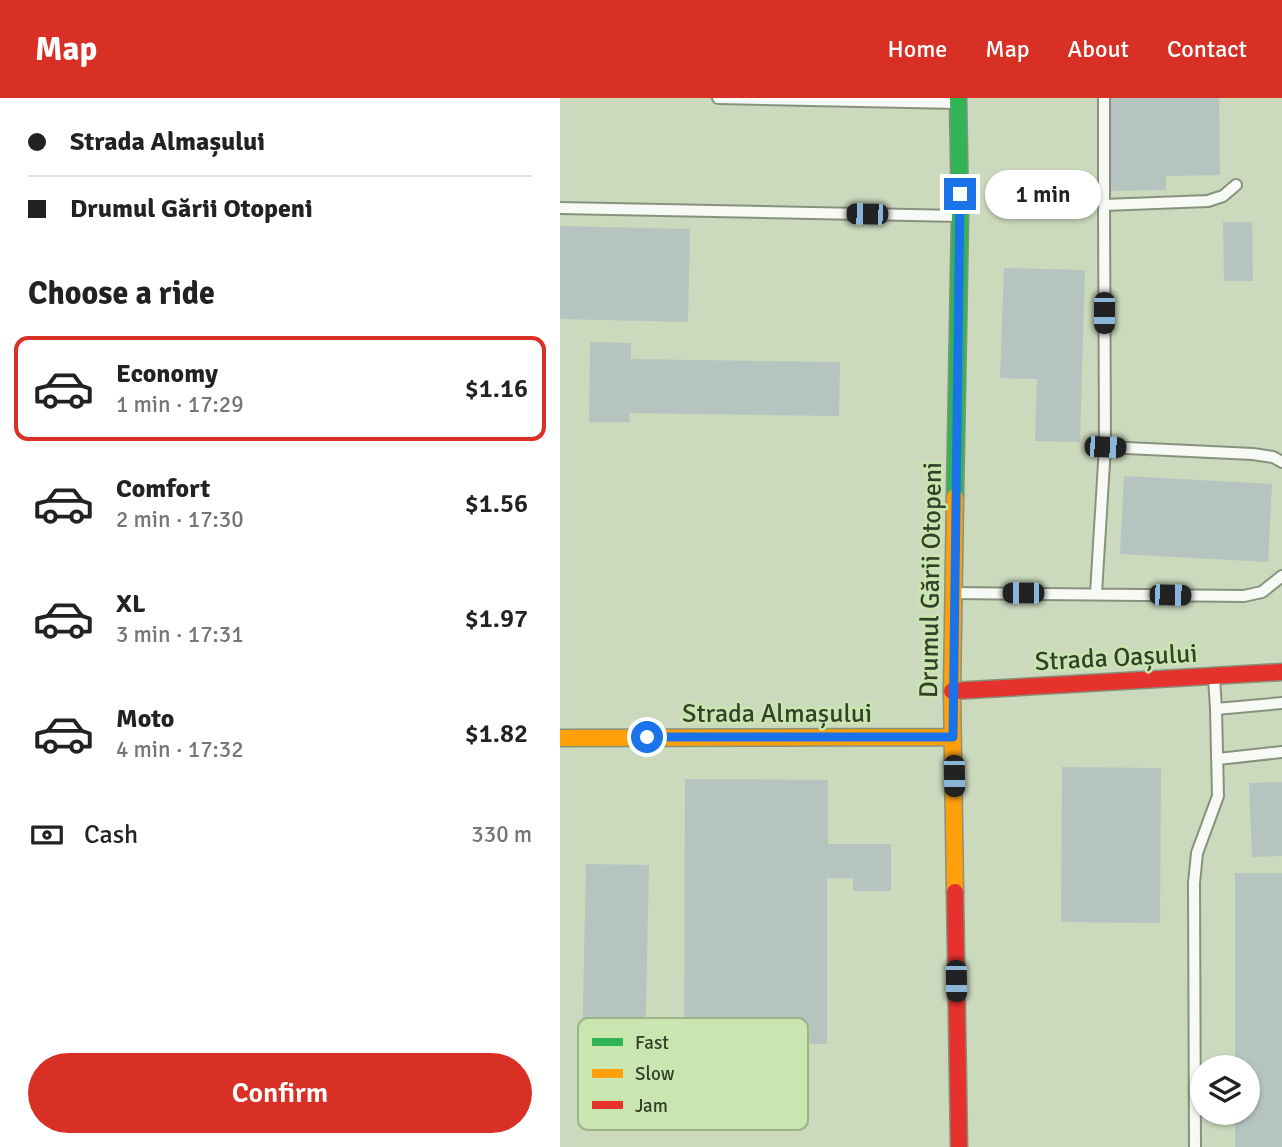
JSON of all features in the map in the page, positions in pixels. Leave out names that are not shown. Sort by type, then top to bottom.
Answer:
[{"type":"main road","name":"Drumul Gării Otopeni","points":[[958,101],[960,216],[952,691],[959,1147]]},
{"type":"main road","name":"Strada Oașului","points":[[952,691],[1282,672]]},
{"type":"main road","name":"Strada Almașului","points":[[560,738],[953,737]]},
{"type":"lane","points":[[718,98],[958,101]]},
{"type":"lane","points":[[1096,593],[1105,447],[1104,98]]},
{"type":"lane","points":[[1104,205],[1208,201],[1223,196],[1236,185]]},
{"type":"lane","points":[[560,208],[960,216]]},
{"type":"lane","points":[[1105,447],[1253,454],[1273,457],[1282,462]]},
{"type":"lane","points":[[954,593],[1244,596],[1262,592],[1282,576]]},
{"type":"lane","points":[[1195,1147],[1194,883],[1197,853],[1218,796],[1214,676]]},
{"type":"lane","points":[[1216,709],[1282,703]]},
{"type":"lane","points":[[1218,758],[1282,751]]},
{"type":"building","points":[[1109,98],[1219,98],[1220,175],[1166,176],[1166,190],[1110,191]]},
{"type":"building","points":[[1223,222],[1252,222],[1253,281],[1224,281]]},
{"type":"building","points":[[560,226],[690,229],[688,322],[560,319]]},
{"type":"building","points":[[1004,268],[1085,270],[1080,442],[1035,441],[1037,379],[1000,378]]},
{"type":"building","points":[[590,342],[631,343],[631,359],[840,362],[839,416],[629,413],[630,422],[589,422]]},
{"type":"building","points":[[1124,476],[1272,484],[1268,562],[1120,554]]},
{"type":"building","points":[[1062,767],[1161,768],[1160,923],[1061,922]]},
{"type":"building","points":[[685,779],[828,780],[828,844],[891,844],[891,891],[853,891],[853,878],[827,878],[827,1044],[808,1044],[808,1018],[684,1018]]},
{"type":"building","points":[[1282,782],[1282,856],[1252,857],[1249,783]]},
{"type":"building","points":[[586,864],[649,865],[646,1018],[583,1018]]},
{"type":"building","points":[[1235,873],[1282,873],[1282,1147],[1235,1147],[1235,1125],[1260,1125],[1260,1055],[1235,1055]]},
{"type":"traffic: fast","points":[[955,497],[960,216],[958,98]]},
{"type":"traffic: slow","points":[[955,497],[952,691],[955,892]]},
{"type":"traffic: slow","points":[[560,738],[953,737]]},
{"type":"traffic: jam","points":[[952,691],[1282,672]]},
{"type":"traffic: jam","points":[[955,892],[959,1147]]},
{"type":"route","points":[[647,737],[953,737],[960,194]]}]
